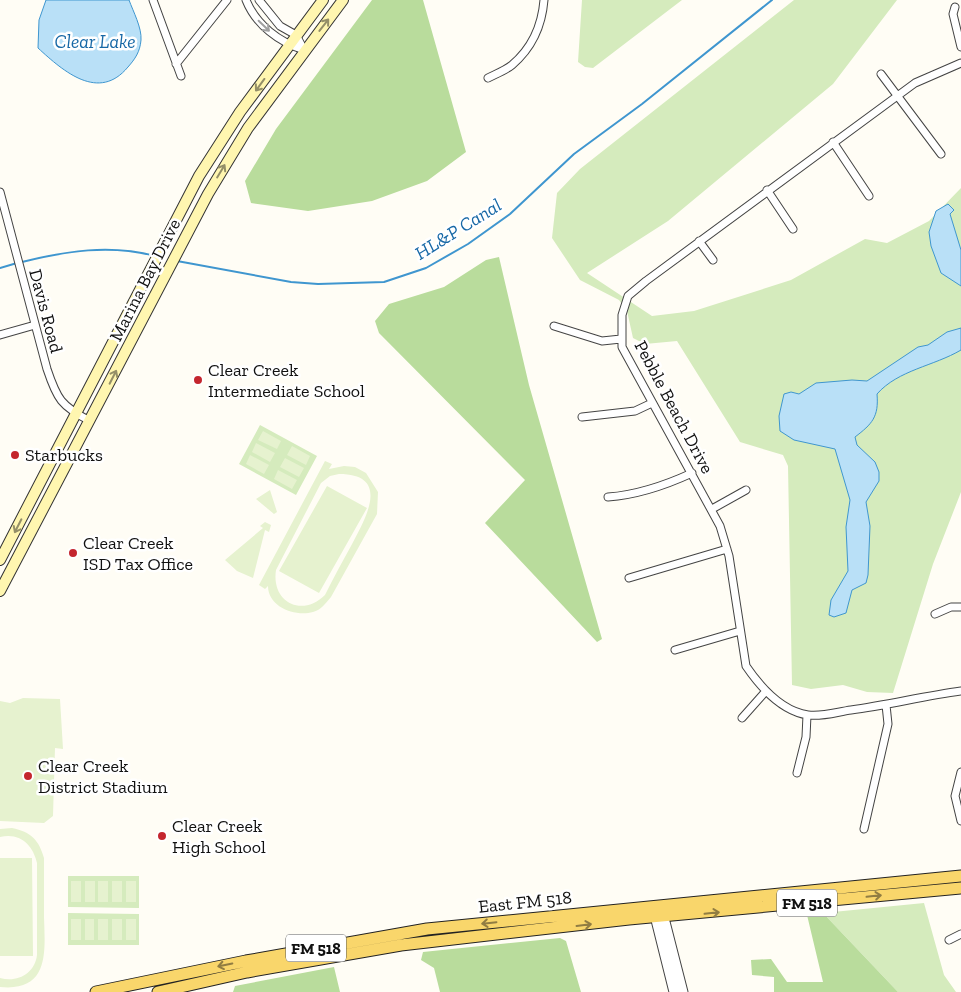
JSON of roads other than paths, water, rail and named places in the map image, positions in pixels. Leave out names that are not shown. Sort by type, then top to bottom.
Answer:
[{"type":"main road","name":"Marina Bay Drive","points":[[2,554],[77,414],[199,176],[240,112],[323,0]]},
{"type":"main road","name":"Marina Bay Drive","points":[[0,591],[18,560],[45,503],[90,421],[208,194],[248,128],[304,50],[343,0]]},
{"type":"main road","points":[[199,176],[206,180],[208,194]]},
{"type":"main road","points":[[127,314],[142,321]]},
{"type":"main road","points":[[49,467],[61,473]]},
{"type":"main road","points":[[34,494],[45,503]]},
{"type":"main road","name":"East FM 518","points":[[773,901],[961,876]]},
{"type":"main road","name":"East FM 518","points":[[158,992],[314,948],[427,930],[538,918],[658,912],[773,901],[961,888]]},
{"type":"main road","name":"East FM 518","points":[[96,992],[155,979],[246,966],[315,960],[428,942],[539,930],[658,912]]},
{"type":"main road","points":[[538,918],[539,930]]},
{"type":"main road","points":[[427,930],[428,942]]},
{"type":"main road","points":[[314,948],[315,960]]},
{"type":"main road","points":[[155,979],[158,992]]},
{"type":"street","points":[[153,0],[181,76]]},
{"type":"street","points":[[176,64],[227,0]]},
{"type":"street","points":[[246,0],[262,26],[289,45],[304,50]]},
{"type":"street","points":[[259,0],[280,26],[296,35],[304,50]]},
{"type":"street","points":[[488,78],[512,65],[536,36],[543,12],[544,0]]},
{"type":"street","points":[[955,7],[953,14],[961,47]]},
{"type":"street","name":"Pebble Beach Drive","points":[[961,63],[915,83],[767,190],[628,296],[622,315],[621,339],[622,347],[712,509],[727,549],[746,666],[766,691],[788,708],[807,715],[820,715],[961,691]]},
{"type":"street","points":[[881,74],[941,154]]},
{"type":"street","points":[[833,142],[869,196]]},
{"type":"street","points":[[767,190],[793,229]]},
{"type":"street","name":"Davis Road","points":[[0,192],[22,282],[57,396],[68,409],[90,421]]},
{"type":"street","points":[[699,241],[713,260]]},
{"type":"street","points":[[0,335],[35,325]]},
{"type":"street","points":[[554,326],[602,341],[621,339]]},
{"type":"street","points":[[582,417],[635,412],[652,402]]},
{"type":"street","points":[[608,497],[622,496],[674,482],[692,473]]},
{"type":"street","points":[[712,509],[746,490]]},
{"type":"street","points":[[629,578],[727,549]]},
{"type":"street","points":[[2,554],[18,560]]},
{"type":"street","points":[[935,614],[951,607],[961,607]]},
{"type":"street","points":[[675,650],[740,631]]},
{"type":"street","points":[[742,718],[766,691]]},
{"type":"street","points":[[864,828],[888,724],[886,704]]},
{"type":"street","points":[[797,773],[806,737],[807,715]]},
{"type":"street","points":[[961,772],[955,796],[961,820]]},
{"type":"street","points":[[658,912],[674,992]]},
{"type":"street","points":[[658,912],[683,992]]},
{"type":"street","points":[[949,940],[961,934]]},
{"type":"water","name":"Clear Lake","points":[[46,0],[129,0],[141,35],[140,48],[135,58],[117,77],[105,82],[94,83],[70,74],[38,48],[39,20]]},
{"type":"water","points":[[948,204],[954,210],[950,214],[961,250],[961,286],[941,273],[931,246],[929,232],[936,211]]},
{"type":"water","points":[[961,328],[961,350],[895,379],[886,386],[877,394],[877,409],[870,424],[855,437],[857,445],[875,462],[879,472],[879,481],[866,502],[870,526],[868,575],[866,583],[852,590],[846,613],[834,617],[829,615],[831,600],[848,571],[846,527],[850,500],[835,449],[794,440],[780,431],[779,416],[784,394],[791,392],[799,394],[816,383],[852,380],[867,381],[918,347],[928,345],[947,332]]},
{"type":"waterway","name":"HL&P Canal","points":[[177,261],[291,282],[318,284],[384,282],[426,268],[468,244],[510,214],[574,154],[642,104],[772,0]]},
{"type":"waterway","name":"HL&P Canal","points":[[22,262],[88,250],[121,250],[155,256]]},
{"type":"waterway","name":"HL&P Canal","points":[[0,268],[17,263]]},
{"type":"place","name":"Clear Creek Intermediate School","points":[[198,380]]},
{"type":"place","name":"Starbucks","points":[[15,455]]},
{"type":"place","name":"Clear Creek ISD Tax Office","points":[[73,553]]},
{"type":"place","name":"Clear Creek District Stadium","points":[[28,776]]},
{"type":"place","name":"Clear Creek High School","points":[[162,836]]}]
